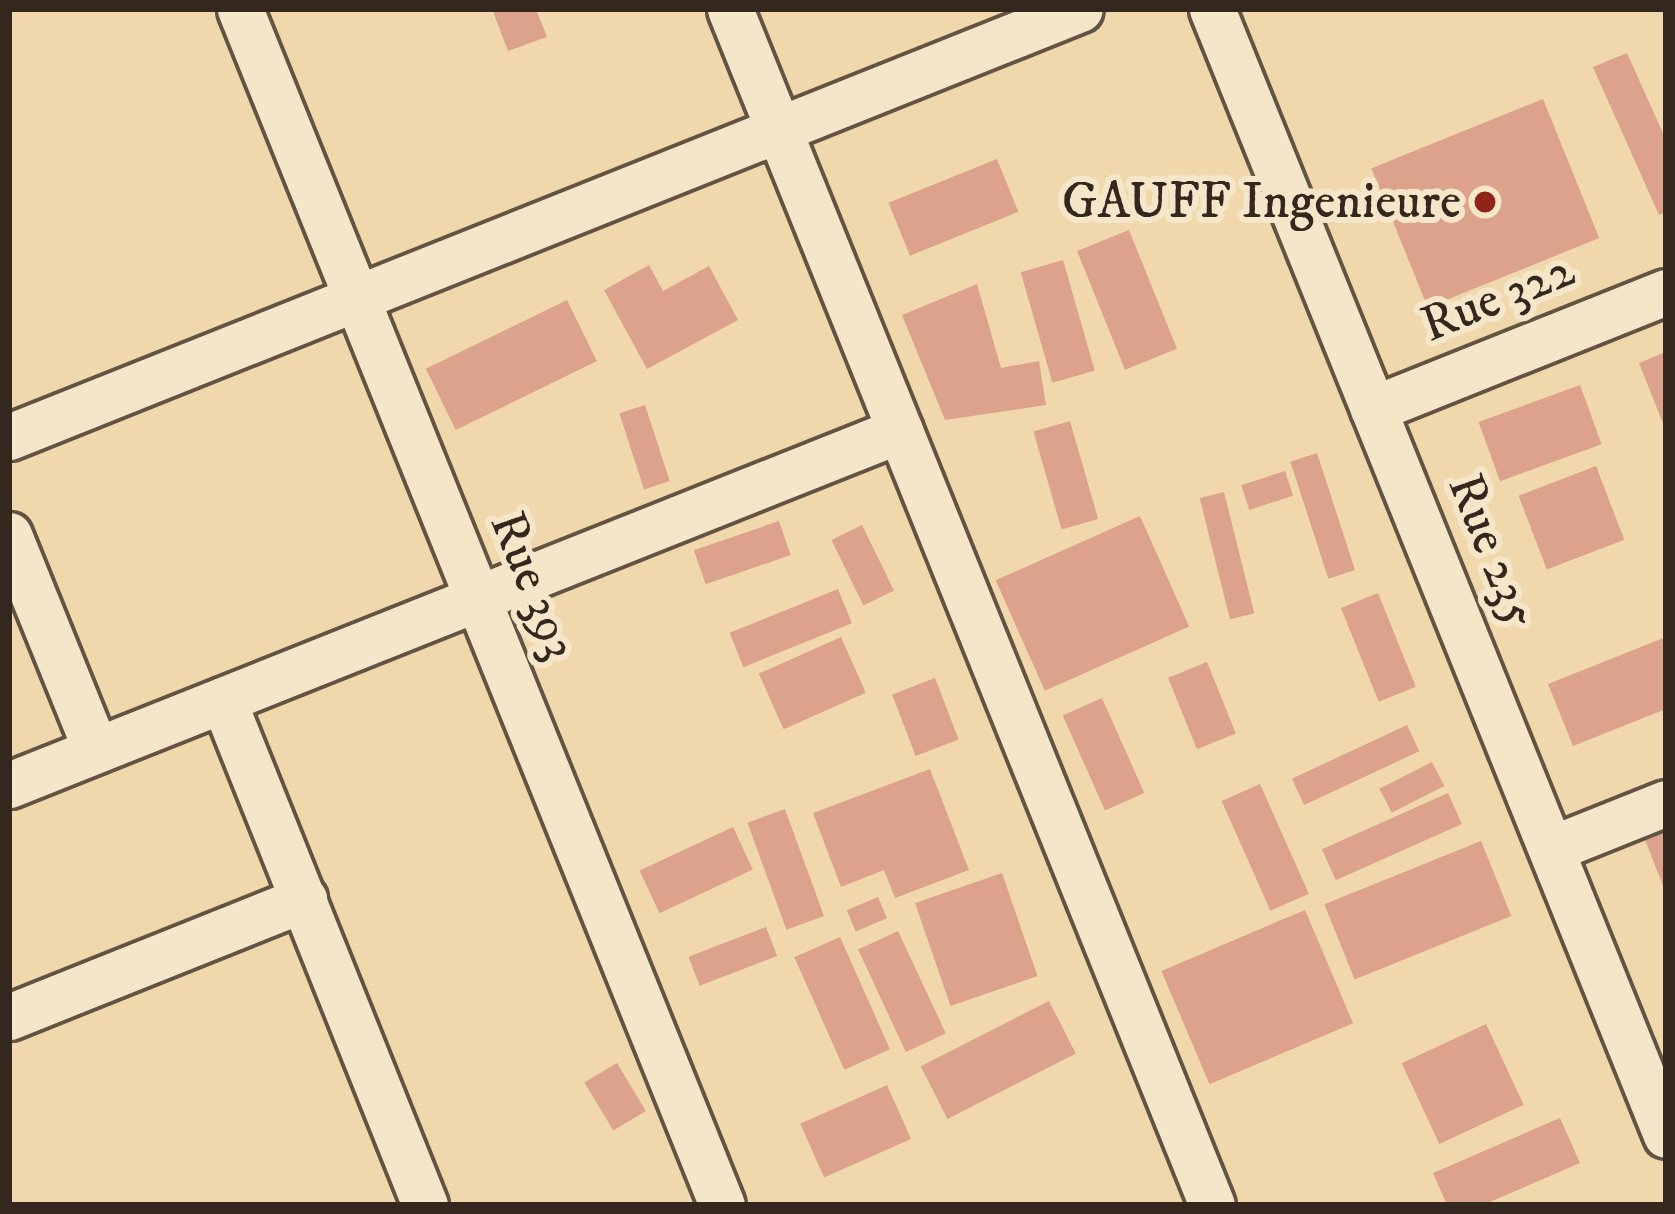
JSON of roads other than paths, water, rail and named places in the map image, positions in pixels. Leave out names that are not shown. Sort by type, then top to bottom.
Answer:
[{"type":"street","name":"Rue 393","points":[[239,9],[722,1205]]},
{"type":"street","points":[[730,9],[1212,1205]]},
{"type":"street","points":[[9,437],[1080,9]]},
{"type":"street","name":"Rue 235","points":[[1212,9],[1666,1135]]},
{"type":"street","name":"Rue 322","points":[[1373,409],[1666,292]]},
{"type":"street","points":[[9,785],[900,430]]},
{"type":"street","points":[[9,535],[96,750]]},
{"type":"street","points":[[223,700],[425,1205]]},
{"type":"street","points":[[1551,849],[1666,802]]},
{"type":"street","points":[[9,1017],[304,899]]},
{"type":"place","name":"GAUFF Ingenieure","points":[[1485,202]]}]
